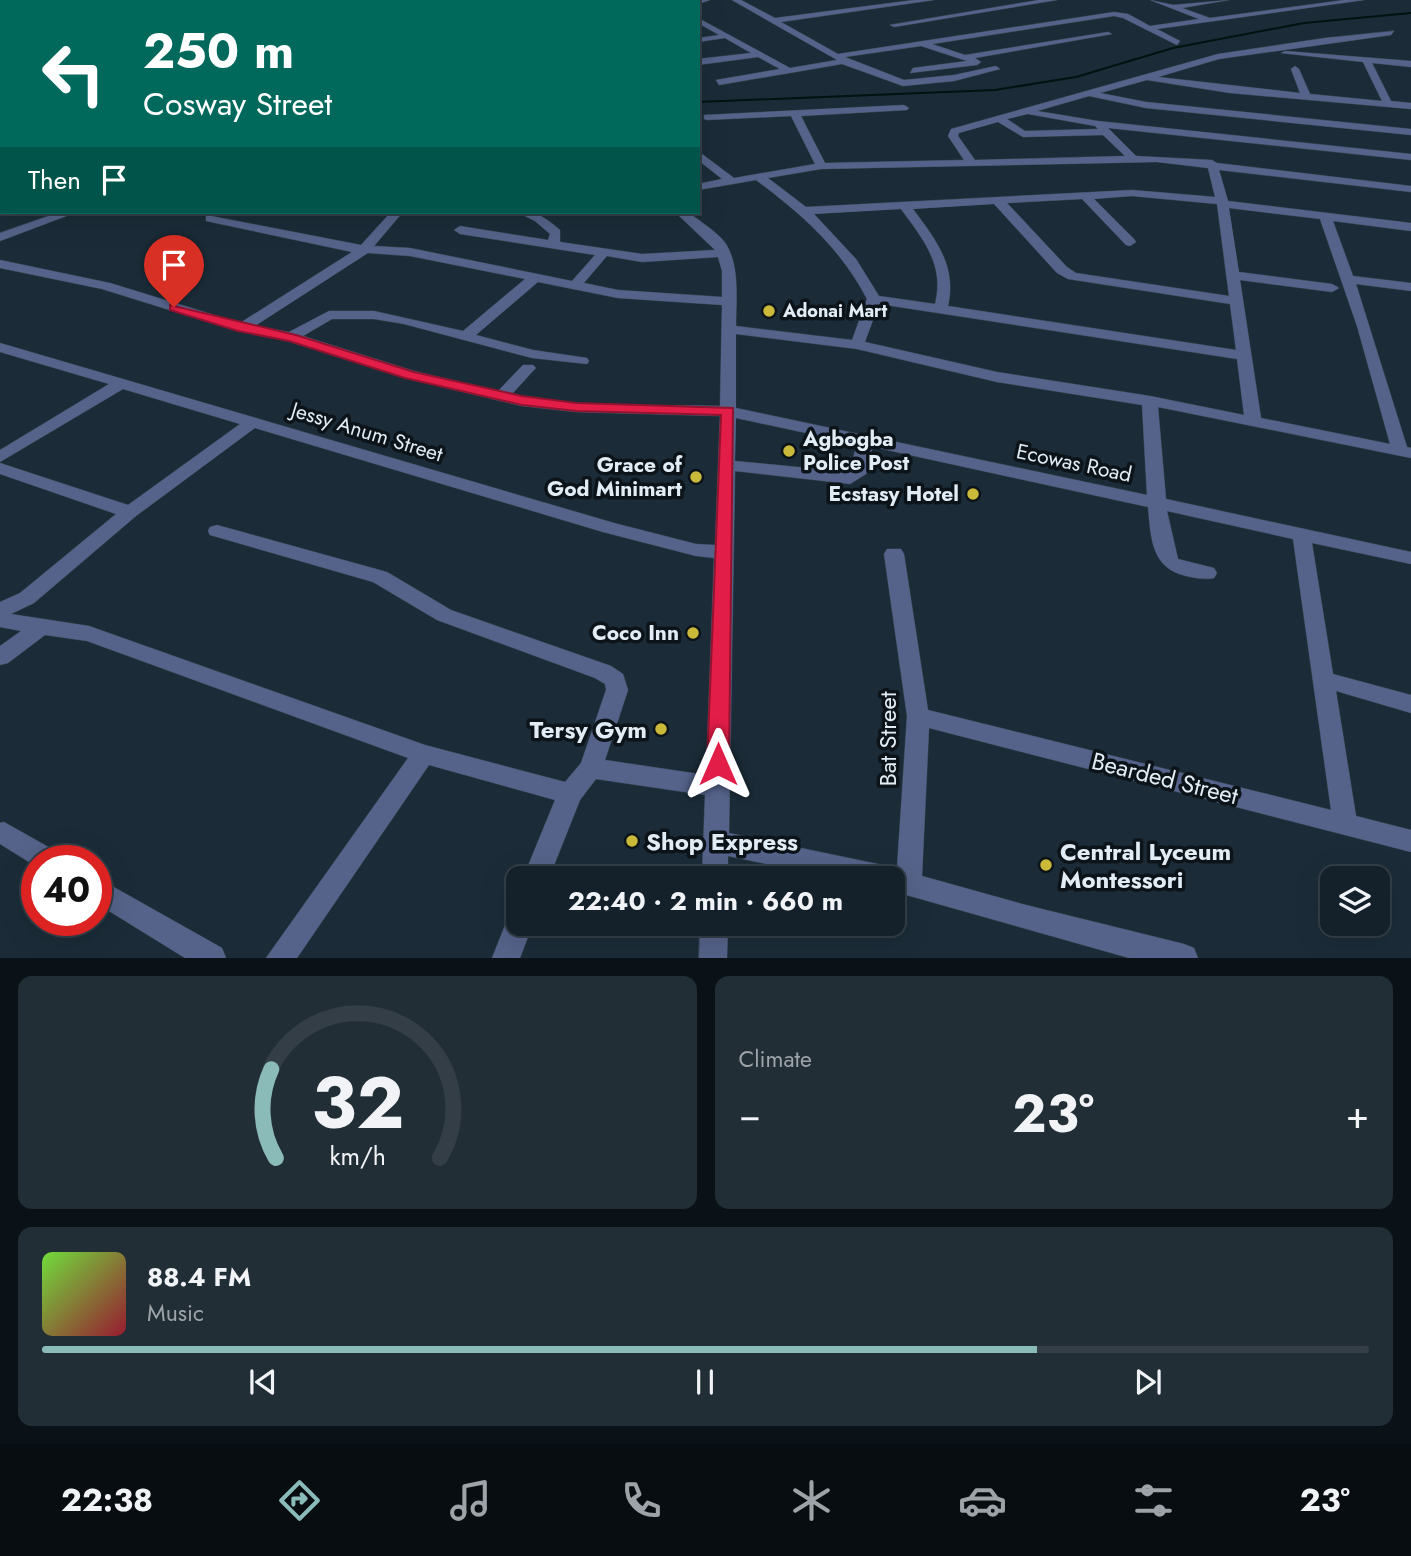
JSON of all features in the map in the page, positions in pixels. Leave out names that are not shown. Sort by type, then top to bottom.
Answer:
[{"type":"street","points":[[736,0],[839,62],[863,66],[898,82],[954,78],[996,69],[916,42]]},
{"type":"street","points":[[773,21],[930,0]]},
{"type":"street","points":[[929,40],[890,24],[1053,0]]},
{"type":"street","points":[[1154,0],[1212,21]]},
{"type":"street","points":[[1173,6],[1225,0]]},
{"type":"street","points":[[1150,29],[1360,0]]},
{"type":"street","points":[[820,4],[837,12]]},
{"type":"street","points":[[1104,5],[1114,14]]},
{"type":"street","points":[[854,10],[872,18]]},
{"type":"street","points":[[719,82],[839,62],[916,42],[1114,14],[1125,16],[1177,43]]},
{"type":"street","points":[[700,21],[790,71]]},
{"type":"street","points":[[972,163],[953,133],[1218,57],[1391,33]]},
{"type":"street","points":[[965,57],[1108,34]]},
{"type":"street","points":[[700,40],[726,36]]},
{"type":"street","points":[[1357,36],[1366,40],[1377,61]]},
{"type":"street","points":[[1269,51],[1411,64]]},
{"type":"street","points":[[700,62],[759,54]]},
{"type":"street","points":[[1366,60],[1388,104]]},
{"type":"street","points":[[886,75],[977,62]]},
{"type":"street","points":[[1295,69],[1306,97]]},
{"type":"street","points":[[1145,78],[1411,106]]},
{"type":"street","points":[[1088,94],[1146,105],[1411,131]]},
{"type":"street","points":[[707,117],[904,108]]},
{"type":"street","points":[[794,112],[821,166]]},
{"type":"street","points":[[1025,112],[1102,128],[1411,157]]},
{"type":"street","points":[[999,118],[1023,134],[1102,128],[1133,159]]},
{"type":"street","points":[[700,156],[731,181]]},
{"type":"street","points":[[700,187],[821,166],[1133,159],[1212,163],[1411,189]]},
{"type":"street","points":[[1212,163],[1222,202],[1253,420]]},
{"type":"street","points":[[759,177],[805,211],[849,261],[874,299],[1244,356]]},
{"type":"street","points":[[805,211],[1146,193],[1411,227]]},
{"type":"street","points":[[1085,196],[1130,242]]},
{"type":"street","points":[[998,201],[1062,270],[1073,276],[1235,301]]},
{"type":"street","points":[[904,205],[943,264],[947,277],[941,308]]},
{"type":"street","points":[[0,237],[65,214]]},
{"type":"street","points":[[242,328],[364,250],[395,214]]},
{"type":"street","points":[[527,214],[552,227],[556,233],[553,243]]},
{"type":"street","points":[[684,214],[709,234],[724,253],[729,271],[727,465],[715,866]]},
{"type":"street","points":[[1325,216],[1406,452]]},
{"type":"street","points":[[210,218],[364,250],[553,243],[660,259],[724,253]]},
{"type":"street","points":[[460,230],[467,246],[535,278],[674,300],[728,301]]},
{"type":"street","points":[[574,286],[605,251]]},
{"type":"street","name":"Ecowas Road","points":[[0,264],[105,286],[242,328],[291,337],[410,375],[502,396],[576,407],[728,411],[1411,558]]},
{"type":"street","points":[[1232,275],[1332,288]]},
{"type":"street","points":[[467,335],[535,278]]},
{"type":"street","points":[[1347,279],[1411,287]]},
{"type":"street","points":[[857,345],[874,299]]},
{"type":"street","points":[[291,337],[316,320],[346,313],[405,320],[533,354],[582,361]]},
{"type":"street","points":[[728,330],[857,345],[997,377],[1150,401],[1406,452]]},
{"type":"street","name":"Jessy Anum Street","points":[[0,347],[610,528],[696,550],[723,552]]},
{"type":"street","points":[[502,396],[527,368]]},
{"type":"street","points":[[0,457],[123,382]]},
{"type":"street","points":[[1150,401],[1164,554],[1168,562],[1207,573]]},
{"type":"street","points":[[0,611],[27,598],[130,512],[254,421]]},
{"type":"street","points":[[727,465],[850,479],[857,474],[866,441]]},
{"type":"street","points":[[0,468],[130,512]]},
{"type":"street","points":[[217,531],[380,577],[444,615],[604,672],[615,680],[617,690],[591,768],[569,794],[542,866]]},
{"type":"street","points":[[1302,536],[1345,824]]},
{"type":"street","name":"Bat Street","points":[[894,554],[918,716],[898,866]]},
{"type":"street","points":[[10,622],[27,598]]},
{"type":"street","points":[[10,622],[44,625],[89,634],[424,754],[569,794]]},
{"type":"street","points":[[0,657],[44,625]]},
{"type":"street","points":[[1322,679],[1411,704]]},
{"type":"street","name":"Bearded Street","points":[[918,716],[1411,841]]},
{"type":"street","points":[[280,957],[424,754]]},
{"type":"street","points":[[591,768],[718,787]]},
{"type":"street","points":[[4,833],[24,845]]},
{"type":"street","points":[[716,842],[836,866]]},
{"type":"street","points":[[905,883],[1026,918],[1185,957]]},
{"type":"street","points":[[112,898],[212,957]]},
{"type":"street","points":[[506,957],[514,936]]},
{"type":"street","points":[[713,957],[714,936]]},
{"type":"waterway","points":[[700,102],[995,90],[1076,77],[1173,48],[1304,23],[1411,13]]},
{"type":"place","name":"Adonai Mart","points":[[769,311]]},
{"type":"place","name":"Agbogba Police Post","points":[[789,451]]},
{"type":"place","name":"Grace of God Minimart","points":[[696,477]]},
{"type":"place","name":"Ecstasy Hotel","points":[[973,494]]},
{"type":"place","name":"Coco Inn","points":[[693,633]]},
{"type":"place","name":"Tersy Gym","points":[[661,729]]},
{"type":"place","name":"Shop Express","points":[[632,841]]},
{"type":"place","name":"Central Lyceum Montessori","points":[[1046,865]]},
{"type":"route","points":[[174,307],[242,328],[291,337],[410,375],[522,401],[576,407],[728,411],[718,764]]}]
